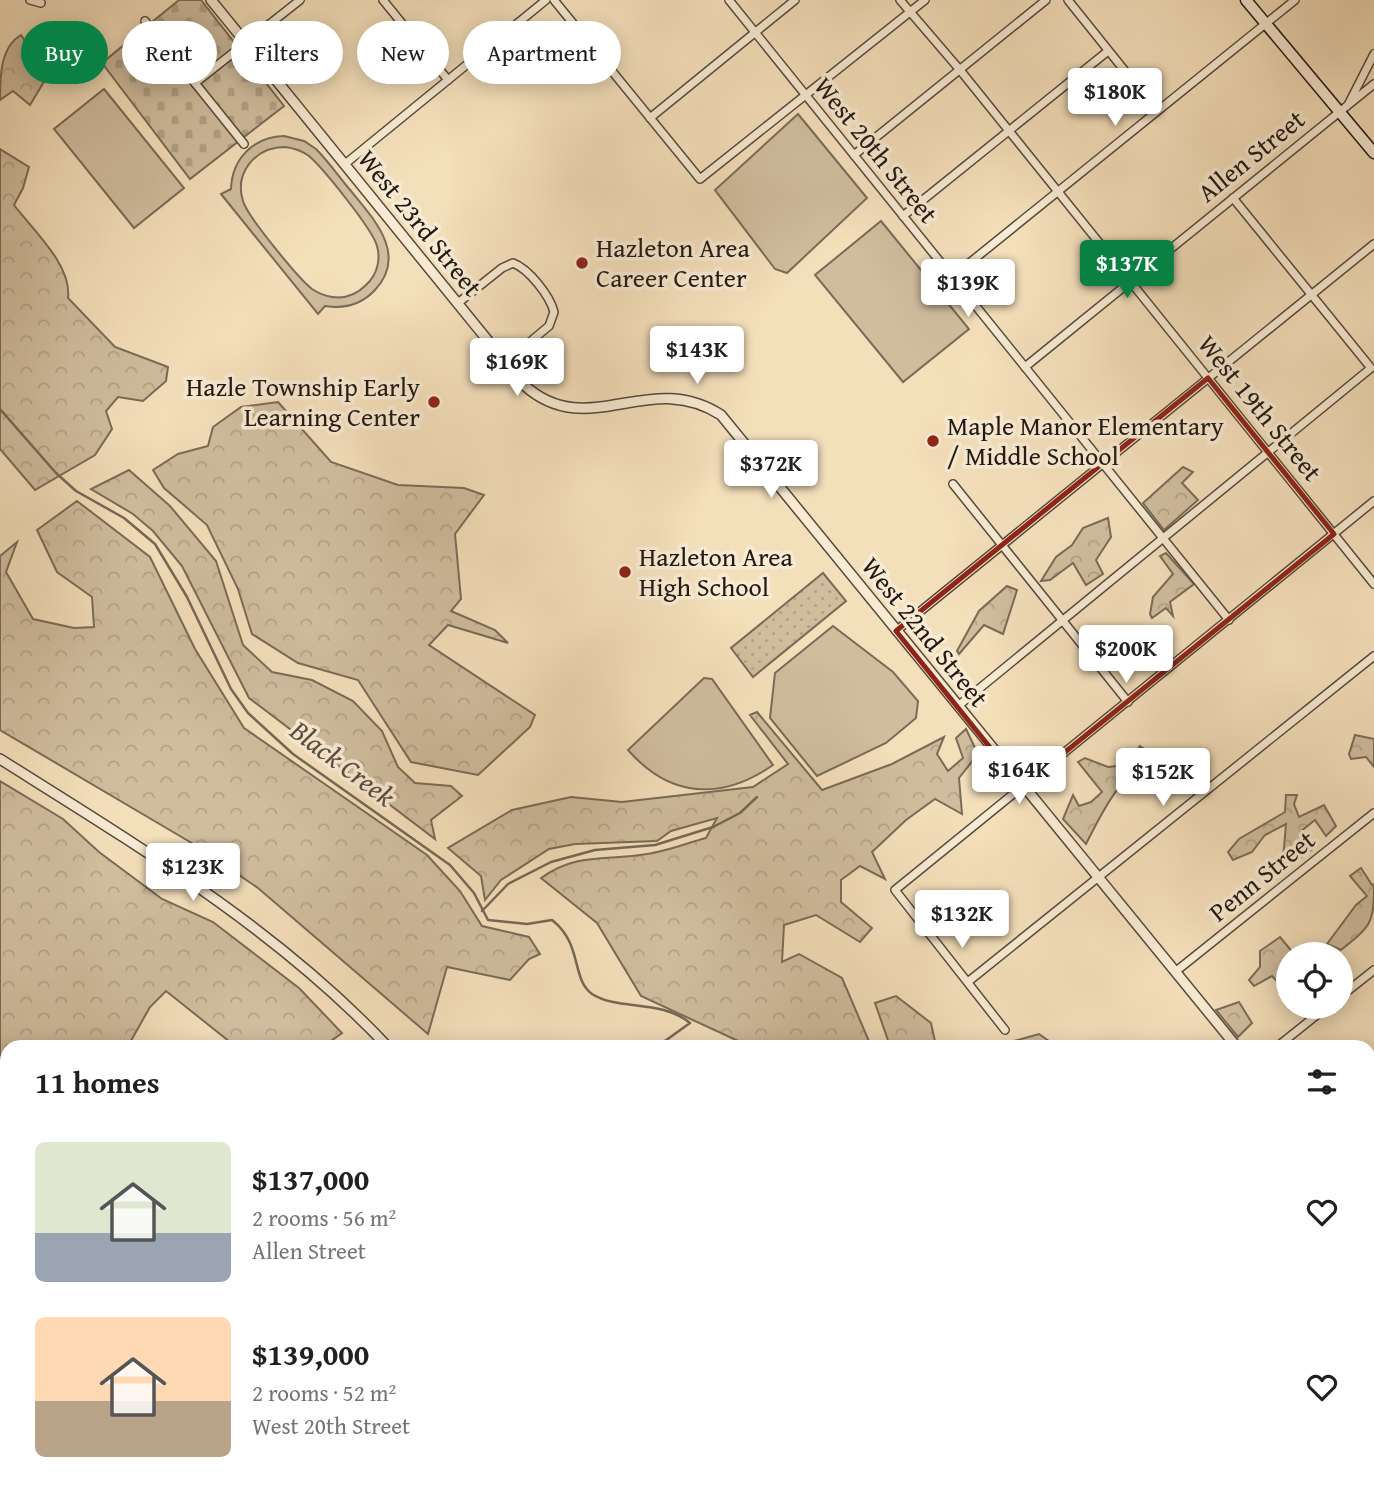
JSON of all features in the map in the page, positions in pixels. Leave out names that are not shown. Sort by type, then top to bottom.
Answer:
[{"type":"main road","points":[[1246,0],[1344,109],[1374,153]]},
{"type":"street","points":[[30,0],[41,1]]},
{"type":"street","name":"West 23rd Street","points":[[211,0],[231,25]]},
{"type":"street","points":[[274,21],[300,0]]},
{"type":"street","points":[[383,0],[400,21]]},
{"type":"street","points":[[449,79],[546,0]]},
{"type":"street","points":[[554,0],[700,179],[925,0]]},
{"type":"street","name":"West 20th Street","points":[[729,0],[1229,620]]},
{"type":"street","points":[[650,118],[795,0]]},
{"type":"street","name":"West 19th Street","points":[[900,0],[960,70],[1374,583]]},
{"type":"street","points":[[854,155],[1046,0]]},
{"type":"street","points":[[1068,0],[1157,111]]},
{"type":"street","points":[[952,277],[1295,0]]},
{"type":"street","points":[[904,216],[1108,51]]},
{"type":"street","points":[[1344,109],[1374,54]]},
{"type":"street","points":[[217,66],[231,55]]},
{"type":"street","points":[[196,84],[244,144]]},
{"type":"street","name":"West 23rd Street","points":[[280,84],[537,396],[561,407],[599,407],[631,402]]},
{"type":"street","points":[[345,164],[443,84]]},
{"type":"street","name":"Allen Street","points":[[1025,367],[1374,85]]},
{"type":"street","points":[[958,706],[1371,368],[1233,198]]},
{"type":"street","points":[[896,631],[1374,244]]},
{"type":"street","points":[[458,303],[502,268],[513,263],[528,275],[554,312],[549,326],[507,361]]},
{"type":"street","name":"West 22nd Street","points":[[631,402],[683,398],[697,401],[721,415],[1231,1040]]},
{"type":"street","points":[[953,484],[1128,702]]},
{"type":"street","points":[[1005,1030],[895,890],[1374,501]]},
{"type":"street","points":[[969,981],[1374,656]]},
{"type":"street","points":[[0,760],[217,901],[277,947],[380,1040]]},
{"type":"street","name":"Penn Street","points":[[1175,972],[1374,813]]},
{"type":"street","points":[[1353,987],[1374,970]]},
{"type":"street","points":[[1286,1040],[1312,1019]]},
{"type":"highlighted area","points":[[1208,378],[1334,534],[1022,787],[896,631]]},
{"type":"green space","points":[[179,0],[201,0],[231,38],[231,84],[267,84],[284,106],[190,179],[108,71],[108,58],[122,47],[122,84],[217,84],[217,21],[153,21]]},
{"type":"green space","points":[[21,35],[21,84],[43,84],[30,105],[13,91],[0,100],[5,55],[14,40]]},
{"type":"green space","points":[[104,89],[184,188],[134,228],[54,129]]},
{"type":"green space","points":[[798,114],[867,198],[787,273],[775,269],[715,190]]},
{"type":"green space","points":[[284,136],[304,141],[316,149],[377,225],[388,251],[388,264],[384,277],[364,299],[346,306],[325,306],[318,314],[221,194],[231,189],[235,168],[246,152],[263,140]],"holes":[[[285,147],[304,153],[316,163],[347,199],[374,238],[379,257],[377,267],[370,281],[355,293],[332,297],[312,289],[274,247],[243,201],[242,180],[250,163],[265,151]]]},
{"type":"green space","points":[[0,149],[29,167],[23,188],[14,205],[58,261],[68,286],[68,298],[115,347],[168,367],[166,381],[143,401],[118,397],[106,411],[112,429],[95,455],[35,490],[0,449]]},
{"type":"green space","points":[[881,221],[969,329],[903,382],[815,275]]},
{"type":"green space","points":[[278,402],[331,462],[398,485],[464,488],[484,495],[455,534],[461,599],[451,611],[495,630],[508,643],[448,625],[429,645],[535,715],[530,727],[478,775],[411,762],[358,680],[298,663],[252,634],[238,589],[207,525],[164,488],[153,470],[178,454],[208,446],[213,427],[241,407]]},
{"type":"green space","points":[[1183,467],[1193,472],[1182,483],[1198,500],[1164,530],[1143,503]]},
{"type":"green space","points":[[129,470],[170,506],[216,561],[243,645],[272,672],[312,680],[353,701],[382,731],[398,767],[415,783],[451,786],[462,796],[431,820],[435,839],[249,698],[182,566],[153,531],[133,514],[91,489]]},
{"type":"green space","points":[[77,501],[150,557],[195,649],[244,728],[427,855],[460,891],[482,926],[529,937],[540,954],[529,959],[510,980],[447,967],[428,1034],[258,888],[190,842],[0,730],[0,556],[17,542],[6,572],[33,619],[74,628],[94,627],[92,597],[57,572],[37,530]]},
{"type":"green space","points":[[1108,518],[1111,537],[1096,560],[1103,574],[1086,585],[1073,563],[1050,580],[1041,581],[1056,557],[1072,545],[1083,528]]},
{"type":"green space","points":[[1166,553],[1194,584],[1170,602],[1173,616],[1166,608],[1152,618],[1150,614],[1153,597],[1173,574],[1160,556]]},
{"type":"green space","points":[[823,573],[846,601],[753,677],[731,648]]},
{"type":"green space","points":[[1007,586],[1017,590],[1003,634],[984,625],[959,654],[957,651],[979,611]]},
{"type":"green space","points":[[833,626],[893,672],[918,701],[916,718],[886,743],[817,776],[770,718],[775,673]]},
{"type":"green space","points":[[704,678],[712,679],[773,765],[754,777],[715,789],[697,789],[661,778],[628,750]]},
{"type":"green space","points":[[757,712],[822,790],[892,764],[944,737],[937,754],[948,771],[963,758],[956,738],[966,729],[978,754],[959,778],[962,814],[935,799],[906,820],[872,852],[885,879],[860,866],[841,880],[841,902],[872,928],[860,942],[816,915],[784,925],[782,962],[799,954],[842,978],[868,1040],[736,1040],[641,996],[597,923],[541,878],[567,864],[654,853],[706,838],[717,818],[671,831],[657,841],[575,844],[549,849],[501,880],[485,900],[481,876],[448,848],[512,810],[571,797],[622,802],[753,787],[788,764],[750,715]]},
{"type":"green space","points":[[1355,735],[1374,739],[1374,767],[1366,757],[1351,759],[1349,754]]},
{"type":"green space","points":[[1140,746],[1156,757],[1144,762],[1123,782],[1086,844],[1063,819],[1073,795],[1079,806],[1091,802],[1102,792],[1078,762],[1085,758],[1108,767],[1127,765]]},
{"type":"green space","points":[[0,781],[63,819],[99,852],[162,899],[213,922],[299,988],[342,1033],[332,1040],[227,1040],[166,991],[150,1007],[131,1040],[0,1040]]},
{"type":"green space","points":[[1286,795],[1297,795],[1294,804],[1299,817],[1324,805],[1336,826],[1326,836],[1315,820],[1300,832],[1300,850],[1317,846],[1282,871],[1286,824],[1265,835],[1252,852],[1233,860],[1228,852],[1239,839],[1285,812]]},
{"type":"green space","points":[[1361,868],[1372,885],[1374,884],[1369,923],[1351,942],[1328,942],[1356,905],[1367,896],[1350,876]]},
{"type":"green space","points":[[1280,937],[1284,942],[1276,942],[1276,980],[1272,976],[1254,986],[1249,980],[1260,967],[1260,951]]},
{"type":"green space","points":[[896,996],[931,1023],[935,1040],[888,1040],[875,1003]]},
{"type":"green space","points":[[1239,1002],[1252,1023],[1238,1037],[1216,1010]]},
{"type":"green space","points":[[1039,1034],[1048,1040],[1018,1040]]},
{"type":"waterway","name":"Black Creek","points":[[0,409],[56,473],[76,491],[124,518],[155,544],[187,597],[231,689],[248,713],[293,754],[450,865],[474,893],[488,920],[527,924],[552,920],[562,929],[568,940],[581,979],[592,994],[614,1002],[666,1011],[690,1023],[666,1040]]},
{"type":"waterway","points":[[482,911],[508,884],[551,862],[595,850],[655,845],[713,827],[740,813],[757,797]]},
{"type":"place","name":"Hazleton Area Career Center","points":[[582,263]]},
{"type":"place","name":"Hazle Township Early Learning Center","points":[[434,402]]},
{"type":"place","name":"Maple Manor Elementary / Middle School","points":[[933,441]]},
{"type":"place","name":"Hazleton Area High School","points":[[625,572]]}]
